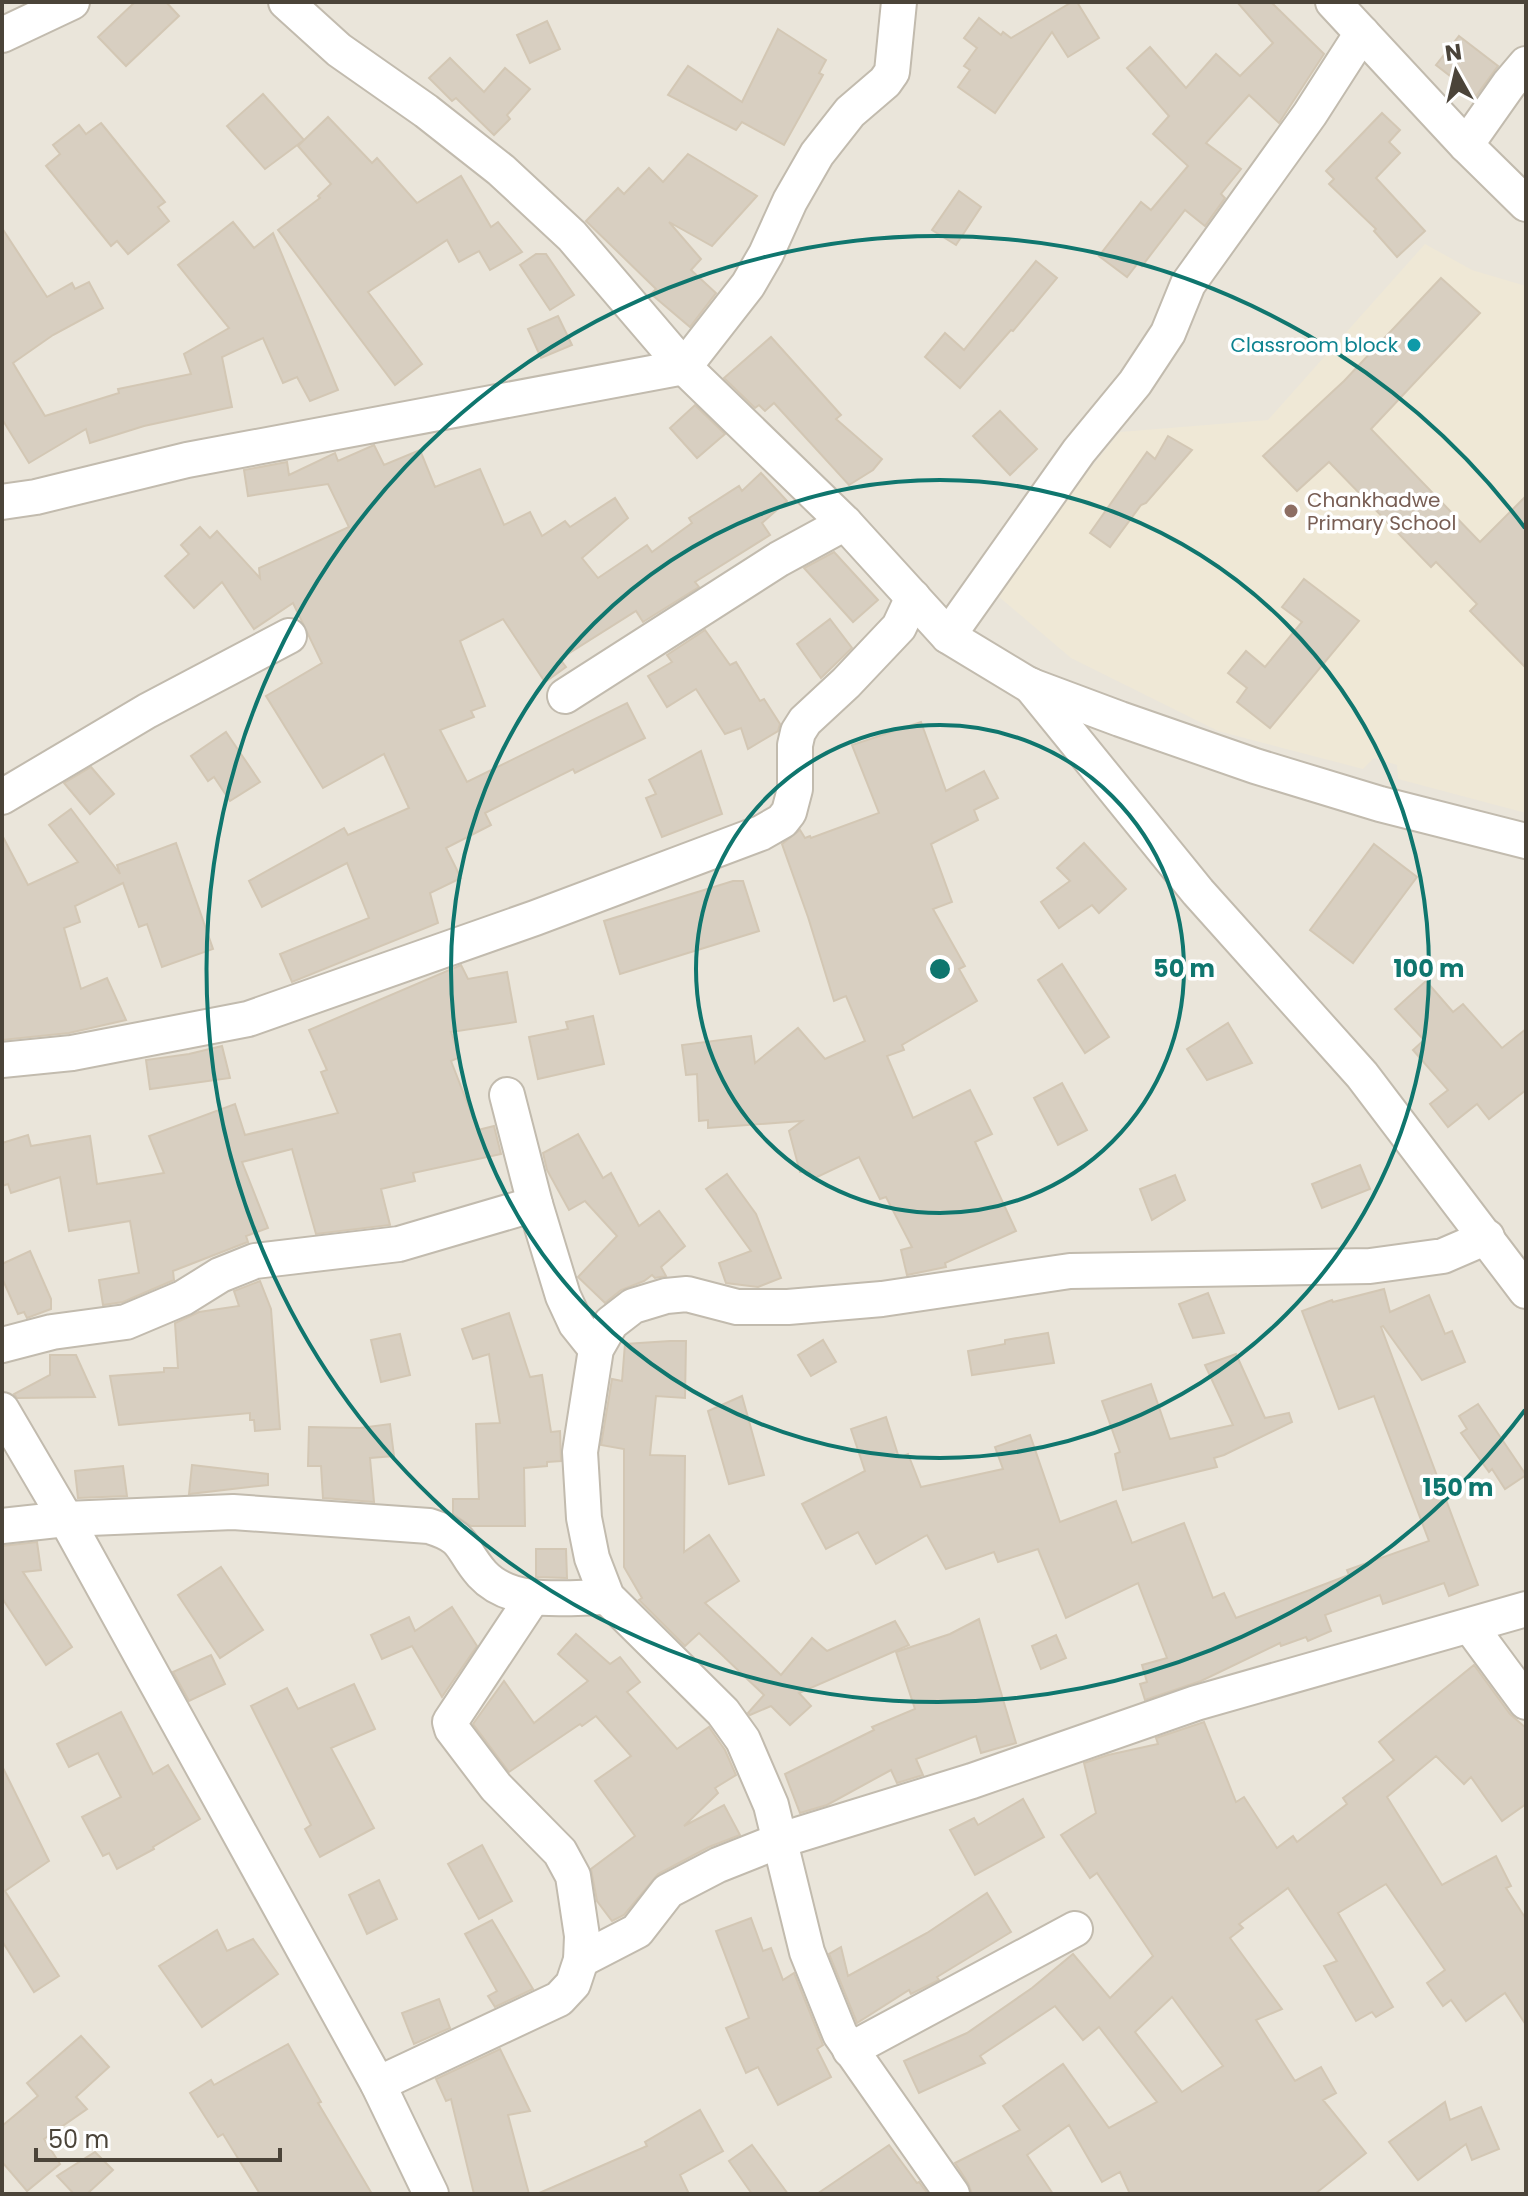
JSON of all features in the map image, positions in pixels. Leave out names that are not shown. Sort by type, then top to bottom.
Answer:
[{"type":"street","points":[[2,35],[72,2]]},
{"type":"street","points":[[286,2],[339,50],[426,111],[521,189],[572,236],[684,367],[845,523],[948,636],[1029,685],[1255,766],[1380,804],[1526,841]]},
{"type":"street","points":[[2,502],[36,497],[202,457],[684,367],[748,285],[817,154],[850,112],[885,82],[892,72],[899,2]]},
{"type":"street","points":[[1333,2],[1466,145],[1526,204]]},
{"type":"street","points":[[948,636],[1079,451],[1135,383],[1168,333],[1188,284],[1310,114],[1362,33]]},
{"type":"street","points":[[1466,145],[1526,64]]},
{"type":"street","points":[[565,696],[779,559],[845,523]]},
{"type":"street","points":[[2,1060],[72,1053],[248,1019],[535,918],[761,833],[782,821],[789,812],[795,789],[795,745],[805,721],[899,627],[913,597]]},
{"type":"street","points":[[2,797],[147,711],[289,636]]},
{"type":"street","points":[[1029,685],[1198,892],[1362,1075],[1526,1291]]},
{"type":"street","points":[[507,1095],[563,1296],[576,1324],[596,1349]]},
{"type":"street","points":[[2,1345],[52,1332],[126,1322],[183,1298],[220,1275],[255,1261],[399,1244],[535,1204]]},
{"type":"street","points":[[952,2194],[850,2050],[834,2021],[807,1952],[771,1805],[743,1740],[723,1712],[607,1597],[592,1558],[584,1518],[580,1452],[596,1349],[611,1323],[633,1306],[666,1296],[687,1294],[737,1307],[788,1307],[882,1299],[1070,1271],[1370,1266],[1443,1256],[1487,1237]]},
{"type":"street","points":[[2,1410],[66,1519],[378,2084],[431,2194]]},
{"type":"street","points":[[2,1526],[66,1519],[233,1512],[429,1526],[452,1533],[482,1574],[504,1592],[533,1597],[607,1597]]},
{"type":"street","points":[[378,2084],[559,1999],[573,1984],[581,1960],[582,1936],[573,1876],[560,1852],[496,1787],[452,1729],[450,1722],[533,1597]]},
{"type":"street","points":[[581,1960],[637,1931],[668,1891],[718,1865],[781,1840],[972,1781],[1196,1703],[1526,1609]]},
{"type":"street","points":[[1470,1626],[1526,1702]]},
{"type":"street","points":[[850,2050],[1075,1929]]},
{"type":"shaded area","points":[[2,2],[1526,2],[1526,2194],[2,2194]]},
{"type":"shaded area","name":"Chankhadwe Primary School","points":[[1425,244],[1472,270],[1526,286],[1526,813],[1398,779],[1397,765],[1374,758],[1363,769],[1218,731],[1071,658],[991,590],[1120,432],[1268,420]]},
{"type":"building","points":[[135,2],[166,2],[179,16],[126,66],[98,37]]},
{"type":"building","points":[[1077,2],[1099,38],[1068,57],[1052,32],[995,113],[958,87],[970,70],[964,66],[977,48],[964,38],[979,18],[1001,35],[1003,32],[1011,38]]},
{"type":"building","points":[[1237,2],[1271,2],[1324,54],[1279,123],[1249,95],[1206,143],[1241,169],[1221,194],[1225,198],[1205,226],[1185,210],[1142,266],[1138,263],[1127,277],[1099,256],[1141,202],[1151,210],[1188,166],[1153,134],[1169,116],[1127,68],[1150,47],[1186,88],[1216,54],[1240,76],[1273,43]]},
{"type":"building","points":[[547,21],[560,49],[530,63],[517,35]]},
{"type":"building","points":[[778,29],[826,60],[819,73],[823,75],[784,145],[742,122],[736,130],[668,95],[688,66],[742,102]]},
{"type":"building","points":[[1459,36],[1498,66],[1476,96],[1436,65]]},
{"type":"building","points":[[450,58],[484,92],[505,68],[530,89],[507,115],[510,119],[494,135],[456,98],[452,101],[429,78]]},
{"type":"building","points":[[263,94],[304,140],[265,169],[227,126]]},
{"type":"building","points":[[1382,113],[1400,130],[1389,142],[1400,153],[1376,178],[1425,231],[1397,257],[1374,231],[1376,229],[1329,184],[1334,179],[1326,171]]},
{"type":"building","points":[[328,117],[372,163],[377,158],[417,203],[461,176],[491,227],[498,222],[522,252],[490,270],[479,251],[459,262],[447,240],[368,292],[422,364],[395,385],[278,230],[320,198],[318,196],[331,184],[298,146]]},
{"type":"building","points":[[101,123],[165,202],[158,207],[169,221],[128,254],[117,241],[111,246],[46,166],[60,154],[53,145],[79,125],[86,134]]},
{"type":"building","points":[[688,154],[757,196],[712,246],[669,222],[701,259],[691,270],[716,293],[690,327],[651,294],[656,289],[586,221],[618,188],[624,194],[649,168],[663,182]]},
{"type":"building","points":[[959,191],[981,207],[956,245],[932,230]]},
{"type":"building","points":[[233,222],[254,248],[273,233],[338,390],[310,401],[297,377],[283,383],[263,338],[222,357],[232,407],[144,426],[90,443],[86,429],[29,463],[2,419],[2,228],[47,297],[72,283],[75,289],[89,282],[103,308],[53,335],[13,363],[45,416],[119,393],[118,389],[191,374],[184,354],[229,328],[178,265]]},
{"type":"building","points":[[536,254],[546,254],[574,295],[550,310],[520,265]]},
{"type":"building","points":[[1036,261],[1057,278],[960,388],[925,357],[945,333],[964,350]]},
{"type":"building","points":[[1441,278],[1480,313],[1371,429],[1480,542],[1526,496],[1526,668],[1470,611],[1477,604],[1436,562],[1431,567],[1329,462],[1297,491],[1263,456],[1344,381]]},
{"type":"building","points":[[558,316],[572,345],[541,358],[528,329]]},
{"type":"building","points":[[771,337],[841,415],[836,419],[882,459],[873,470],[849,485],[774,403],[765,411],[759,405],[755,408],[724,378]]},
{"type":"building","points":[[695,405],[725,434],[697,458],[670,428]]},
{"type":"building","points":[[1000,411],[1037,449],[1010,475],[973,436]]},
{"type":"building","points":[[1168,436],[1192,450],[1141,505],[1110,547],[1090,533],[1147,452],[1155,459]]},
{"type":"building","points":[[374,445],[384,465],[420,450],[435,487],[480,469],[504,525],[530,512],[542,536],[565,521],[570,527],[615,498],[628,518],[582,558],[598,578],[647,545],[652,552],[692,523],[689,518],[739,486],[742,491],[761,473],[787,501],[762,523],[770,535],[695,582],[699,587],[643,622],[636,611],[560,659],[566,667],[545,682],[503,619],[460,641],[485,706],[471,711],[474,717],[440,730],[467,782],[627,703],[645,738],[575,773],[573,769],[485,813],[491,825],[446,848],[461,878],[430,893],[438,923],[292,982],[280,954],[369,918],[347,863],[262,907],[249,881],[344,828],[348,835],[409,808],[384,754],[323,788],[266,696],[322,663],[293,603],[254,629],[222,582],[194,608],[165,576],[189,554],[181,545],[200,527],[210,538],[217,531],[260,578],[259,568],[349,527],[328,484],[248,496],[244,470],[287,462],[289,475],[335,453],[338,461]]},
{"type":"building","points":[[834,552],[878,600],[853,622],[804,568]]},
{"type":"building","points":[[1304,579],[1359,621],[1270,728],[1237,702],[1247,688],[1228,673],[1246,651],[1265,667],[1302,622],[1282,607]]},
{"type":"building","points":[[830,619],[852,648],[821,678],[797,644]]},
{"type":"building","points":[[705,630],[730,665],[736,662],[760,701],[764,699],[780,724],[778,731],[748,749],[741,728],[725,734],[696,689],[667,707],[648,676],[672,662],[667,655]]},
{"type":"building","points":[[921,722],[946,791],[984,771],[998,798],[974,810],[978,820],[931,844],[952,902],[933,909],[965,966],[959,969],[977,1001],[902,1045],[904,1050],[887,1056],[913,1118],[970,1090],[992,1134],[975,1142],[1016,1231],[945,1263],[946,1267],[907,1275],[901,1250],[912,1247],[886,1197],[880,1199],[859,1157],[813,1179],[809,1171],[800,1172],[789,1131],[802,1121],[708,1128],[708,1120],[699,1121],[697,1074],[686,1075],[682,1045],[751,1036],[755,1063],[798,1028],[825,1059],[865,1041],[846,996],[834,1001],[782,844],[800,830],[805,838],[811,838],[879,813],[852,745]]},
{"type":"building","points":[[226,732],[260,782],[230,801],[214,777],[208,781],[191,756]]},
{"type":"building","points":[[701,751],[722,814],[662,837],[646,798],[656,794],[649,780]]},
{"type":"building","points":[[91,767],[114,794],[90,814],[64,783]]},
{"type":"building","points":[[71,809],[120,874],[117,865],[176,843],[213,949],[162,967],[147,924],[139,927],[123,883],[75,906],[80,922],[64,928],[81,989],[107,978],[126,1020],[69,1033],[2,1040],[2,835],[28,885],[78,862],[49,825]]},
{"type":"building","points":[[1084,843],[1126,889],[1099,913],[1092,905],[1059,928],[1041,902],[1070,881],[1057,868]]},
{"type":"building","points":[[1374,844],[1417,877],[1353,963],[1310,930]]},
{"type":"building","points":[[733,881],[743,881],[759,931],[620,974],[604,921]]},
{"type":"building","points":[[1062,964],[1109,1037],[1085,1053],[1038,980]]},
{"type":"building","points":[[461,965],[468,979],[507,972],[516,1022],[451,1032],[460,1057],[451,1061],[478,1130],[494,1126],[501,1154],[413,1173],[415,1181],[381,1189],[390,1225],[316,1234],[292,1149],[242,1162],[268,1228],[246,1236],[248,1242],[173,1271],[174,1280],[123,1302],[103,1305],[99,1280],[139,1273],[130,1221],[69,1231],[60,1177],[11,1193],[8,1184],[2,1186],[2,1143],[28,1135],[31,1146],[90,1136],[97,1184],[164,1173],[149,1136],[235,1104],[245,1135],[338,1113],[321,1072],[327,1070],[309,1030]]},
{"type":"building","points":[[1426,981],[1453,1012],[1463,1004],[1502,1048],[1526,1029],[1526,1090],[1489,1119],[1477,1104],[1448,1127],[1430,1104],[1448,1090],[1413,1050],[1424,1040],[1395,1009]]},
{"type":"building","points":[[593,1016],[604,1064],[538,1079],[529,1037],[568,1029],[566,1022]]},
{"type":"building","points":[[1228,1023],[1252,1063],[1207,1080],[1187,1049]]},
{"type":"building","points":[[222,1046],[230,1078],[150,1089],[146,1060]]},
{"type":"building","points":[[1062,1083],[1087,1130],[1058,1145],[1034,1098]]},
{"type":"building","points":[[578,1134],[603,1178],[611,1173],[639,1226],[659,1211],[685,1246],[661,1267],[666,1276],[655,1278],[652,1275],[621,1290],[605,1303],[578,1277],[617,1236],[585,1201],[569,1210],[547,1170],[543,1153]]},
{"type":"building","points":[[1360,1165],[1370,1189],[1322,1208],[1312,1184]]},
{"type":"building","points":[[727,1174],[756,1214],[781,1278],[758,1287],[726,1283],[719,1263],[751,1251],[706,1189]]},
{"type":"building","points":[[1175,1175],[1185,1200],[1152,1220],[1140,1189]]},
{"type":"building","points":[[30,1251],[51,1299],[51,1309],[27,1318],[24,1312],[18,1314],[2,1278],[2,1264]]},
{"type":"building","points":[[260,1281],[271,1309],[280,1429],[255,1431],[250,1413],[119,1425],[110,1376],[178,1368],[175,1323],[199,1312],[239,1306],[234,1291]]},
{"type":"building","points":[[1384,1289],[1390,1312],[1429,1295],[1445,1334],[1452,1331],[1465,1362],[1422,1380],[1381,1327],[1478,1585],[1449,1596],[1444,1583],[1383,1604],[1380,1595],[1325,1615],[1331,1631],[1308,1641],[1306,1637],[1281,1646],[1280,1643],[1201,1681],[1145,1700],[1140,1684],[1147,1682],[1142,1665],[1167,1658],[1138,1583],[1066,1618],[1038,1549],[998,1562],[994,1552],[946,1569],[927,1535],[876,1564],[858,1532],[826,1549],[802,1504],[865,1471],[851,1429],[886,1417],[899,1458],[908,1454],[921,1487],[1003,1469],[995,1447],[1030,1435],[1060,1522],[1116,1501],[1132,1543],[1184,1523],[1213,1598],[1224,1593],[1236,1618],[1349,1575],[1347,1570],[1429,1541],[1374,1396],[1339,1409],[1302,1311],[1332,1300]]},
{"type":"building","points":[[1208,1293],[1224,1333],[1193,1338],[1179,1304]]},
{"type":"building","points":[[509,1313],[530,1377],[542,1375],[551,1432],[560,1431],[561,1461],[524,1468],[525,1526],[471,1526],[453,1514],[453,1499],[479,1499],[476,1424],[500,1423],[489,1354],[473,1359],[462,1329]]},
{"type":"building","points":[[1048,1333],[1054,1363],[972,1375],[968,1351],[1005,1344],[1005,1340]]},
{"type":"building","points":[[400,1334],[410,1375],[381,1382],[371,1340]]},
{"type":"building","points":[[823,1340],[836,1362],[811,1376],[798,1355]]},
{"type":"building","points":[[686,1341],[685,1398],[656,1396],[650,1455],[685,1456],[684,1552],[709,1535],[739,1581],[705,1603],[781,1675],[812,1638],[827,1651],[895,1621],[909,1645],[799,1693],[811,1706],[790,1725],[771,1706],[750,1715],[748,1713],[764,1695],[699,1633],[685,1646],[639,1600],[642,1598],[624,1567],[624,1449],[601,1445],[612,1379],[622,1381],[625,1344]]},
{"type":"building","points":[[1236,1354],[1265,1418],[1289,1413],[1292,1422],[1214,1458],[1217,1467],[1123,1490],[1115,1454],[1120,1452],[1102,1401],[1151,1384],[1170,1439],[1233,1425],[1205,1365]]},
{"type":"building","points":[[50,1355],[76,1355],[95,1397],[17,1398],[14,1394],[50,1375]]},
{"type":"building","points":[[742,1396],[764,1475],[729,1484],[708,1411]]},
{"type":"building","points":[[1478,1404],[1526,1475],[1505,1489],[1461,1433],[1467,1429],[1459,1416]]},
{"type":"building","points":[[390,1424],[394,1456],[370,1458],[374,1502],[323,1498],[321,1466],[308,1466],[309,1427],[360,1428]]},
{"type":"building","points":[[192,1465],[268,1474],[268,1485],[189,1494]]},
{"type":"building","points":[[123,1466],[127,1496],[78,1498],[75,1471]]},
{"type":"building","points":[[37,1542],[41,1570],[23,1572],[72,1647],[46,1665],[2,1598],[2,1546]]},
{"type":"building","points":[[536,1549],[566,1549],[567,1578],[536,1577]]},
{"type":"building","points":[[221,1567],[263,1630],[220,1658],[178,1595]]},
{"type":"building","points":[[452,1607],[477,1646],[442,1697],[412,1646],[382,1659],[371,1635],[409,1617],[415,1631]]},
{"type":"building","points":[[979,1619],[1016,1743],[981,1753],[976,1736],[916,1759],[923,1775],[897,1783],[891,1770],[827,1805],[800,1813],[785,1774],[874,1730],[872,1727],[915,1709],[896,1652],[950,1634]]},
{"type":"building","points":[[576,1634],[610,1664],[620,1657],[640,1682],[627,1692],[677,1749],[709,1727],[725,1750],[736,1775],[715,1788],[718,1793],[684,1826],[724,1805],[740,1835],[709,1847],[658,1874],[624,1915],[612,1921],[597,1901],[591,1869],[635,1836],[595,1781],[631,1756],[596,1716],[509,1772],[473,1724],[504,1681],[534,1723],[588,1681],[558,1654]]},
{"type":"building","points":[[1056,1635],[1066,1658],[1041,1669],[1032,1646]]},
{"type":"building","points":[[211,1655],[225,1684],[189,1701],[173,1672]]},
{"type":"building","points":[[1474,1665],[1510,1714],[1526,1728],[1526,1804],[1502,1821],[1471,1777],[1464,1784],[1436,1756],[1387,1797],[1442,1885],[1496,1856],[1511,1886],[1506,1888],[1526,1919],[1526,2025],[1505,1993],[1466,2021],[1451,2000],[1443,2006],[1427,1983],[1445,1970],[1386,1884],[1338,1913],[1393,2007],[1376,2017],[1372,2012],[1356,2021],[1324,1966],[1337,1961],[1288,1888],[1239,1924],[1243,1928],[1230,1938],[1282,2009],[1256,2020],[1295,2081],[1321,2067],[1336,2093],[1323,2100],[1366,2153],[1315,2194],[1130,2194],[1120,2172],[1102,2182],[1069,2125],[1027,2155],[1053,2194],[972,2194],[955,2163],[1020,2130],[1003,2106],[1063,2064],[1109,2128],[1157,2102],[1099,2027],[1083,2040],[1055,2006],[980,2056],[985,2063],[919,2093],[904,2061],[967,2033],[1032,1988],[1073,1954],[1110,1998],[1153,1956],[1097,1873],[1090,1878],[1061,1835],[1096,1813],[1084,1763],[1158,1744],[1156,1738],[1204,1722],[1236,1802],[1244,1797],[1277,1848],[1293,1836],[1297,1842],[1347,1804],[1343,1798],[1394,1760],[1379,1742]],"holes":[[[1172,1997],[1223,2066],[1182,2092],[1135,2032]]]},
{"type":"building","points":[[354,1684],[375,1729],[331,1748],[374,1828],[320,1857],[305,1829],[311,1825],[251,1706],[287,1688],[298,1709]]},
{"type":"building","points":[[121,1712],[153,1774],[168,1765],[200,1819],[117,1869],[109,1853],[103,1856],[82,1817],[121,1797],[98,1753],[69,1767],[57,1744]]},
{"type":"building","points":[[2,1766],[49,1861],[5,1891],[59,1976],[34,1992],[2,1941]]},
{"type":"building","points":[[1023,1799],[1044,1837],[975,1875],[950,1830],[974,1818],[978,1825]]},
{"type":"building","points":[[482,1845],[512,1901],[479,1919],[448,1864]]},
{"type":"building","points":[[379,1880],[397,1919],[367,1934],[349,1895]]},
{"type":"building","points":[[987,1893],[1011,1932],[937,1977],[939,1980],[911,1994],[909,1990],[857,2023],[829,1954],[841,1947],[848,1976],[927,1933]]},
{"type":"building","points":[[751,1918],[763,1951],[771,1948],[783,1980],[794,1973],[823,2045],[817,2049],[831,2077],[778,2105],[758,2067],[746,2073],[726,2028],[749,2018],[716,1931]]},
{"type":"building","points":[[492,1920],[533,1989],[495,2007],[488,1996],[497,1991],[465,1934]]},
{"type":"building","points":[[217,1930],[227,1951],[253,1939],[278,1974],[202,2027],[159,1966]]},
{"type":"building","points":[[439,1999],[450,2028],[414,2044],[402,2013]]},
{"type":"building","points":[[81,2036],[109,2067],[76,2097],[87,2109],[44,2139],[60,2164],[27,2191],[2,2162],[2,2126],[38,2096],[27,2083]]},
{"type":"building","points":[[288,2044],[321,2102],[318,2103],[372,2194],[260,2194],[223,2134],[218,2137],[190,2093],[211,2080],[214,2085]]},
{"type":"building","points":[[500,2049],[530,2111],[508,2115],[529,2194],[474,2194],[451,2099],[446,2101],[436,2079]]},
{"type":"building","points":[[1445,2102],[1450,2120],[1481,2107],[1499,2149],[1472,2160],[1466,2144],[1418,2180],[1389,2142]]},
{"type":"building","points":[[700,2110],[723,2151],[680,2175],[689,2194],[537,2194],[647,2146],[645,2142]]},
{"type":"building","points":[[752,2145],[788,2194],[752,2194],[729,2161]]},
{"type":"building","points":[[889,2145],[928,2194],[817,2194]]},
{"type":"building","points":[[95,2152],[113,2170],[87,2194],[74,2194],[57,2176]]},
{"type":"place","name":"Classroom block","points":[[1414,345]]},
{"type":"place","name":"Chankhadwe Primary School","points":[[1291,511]]}]
